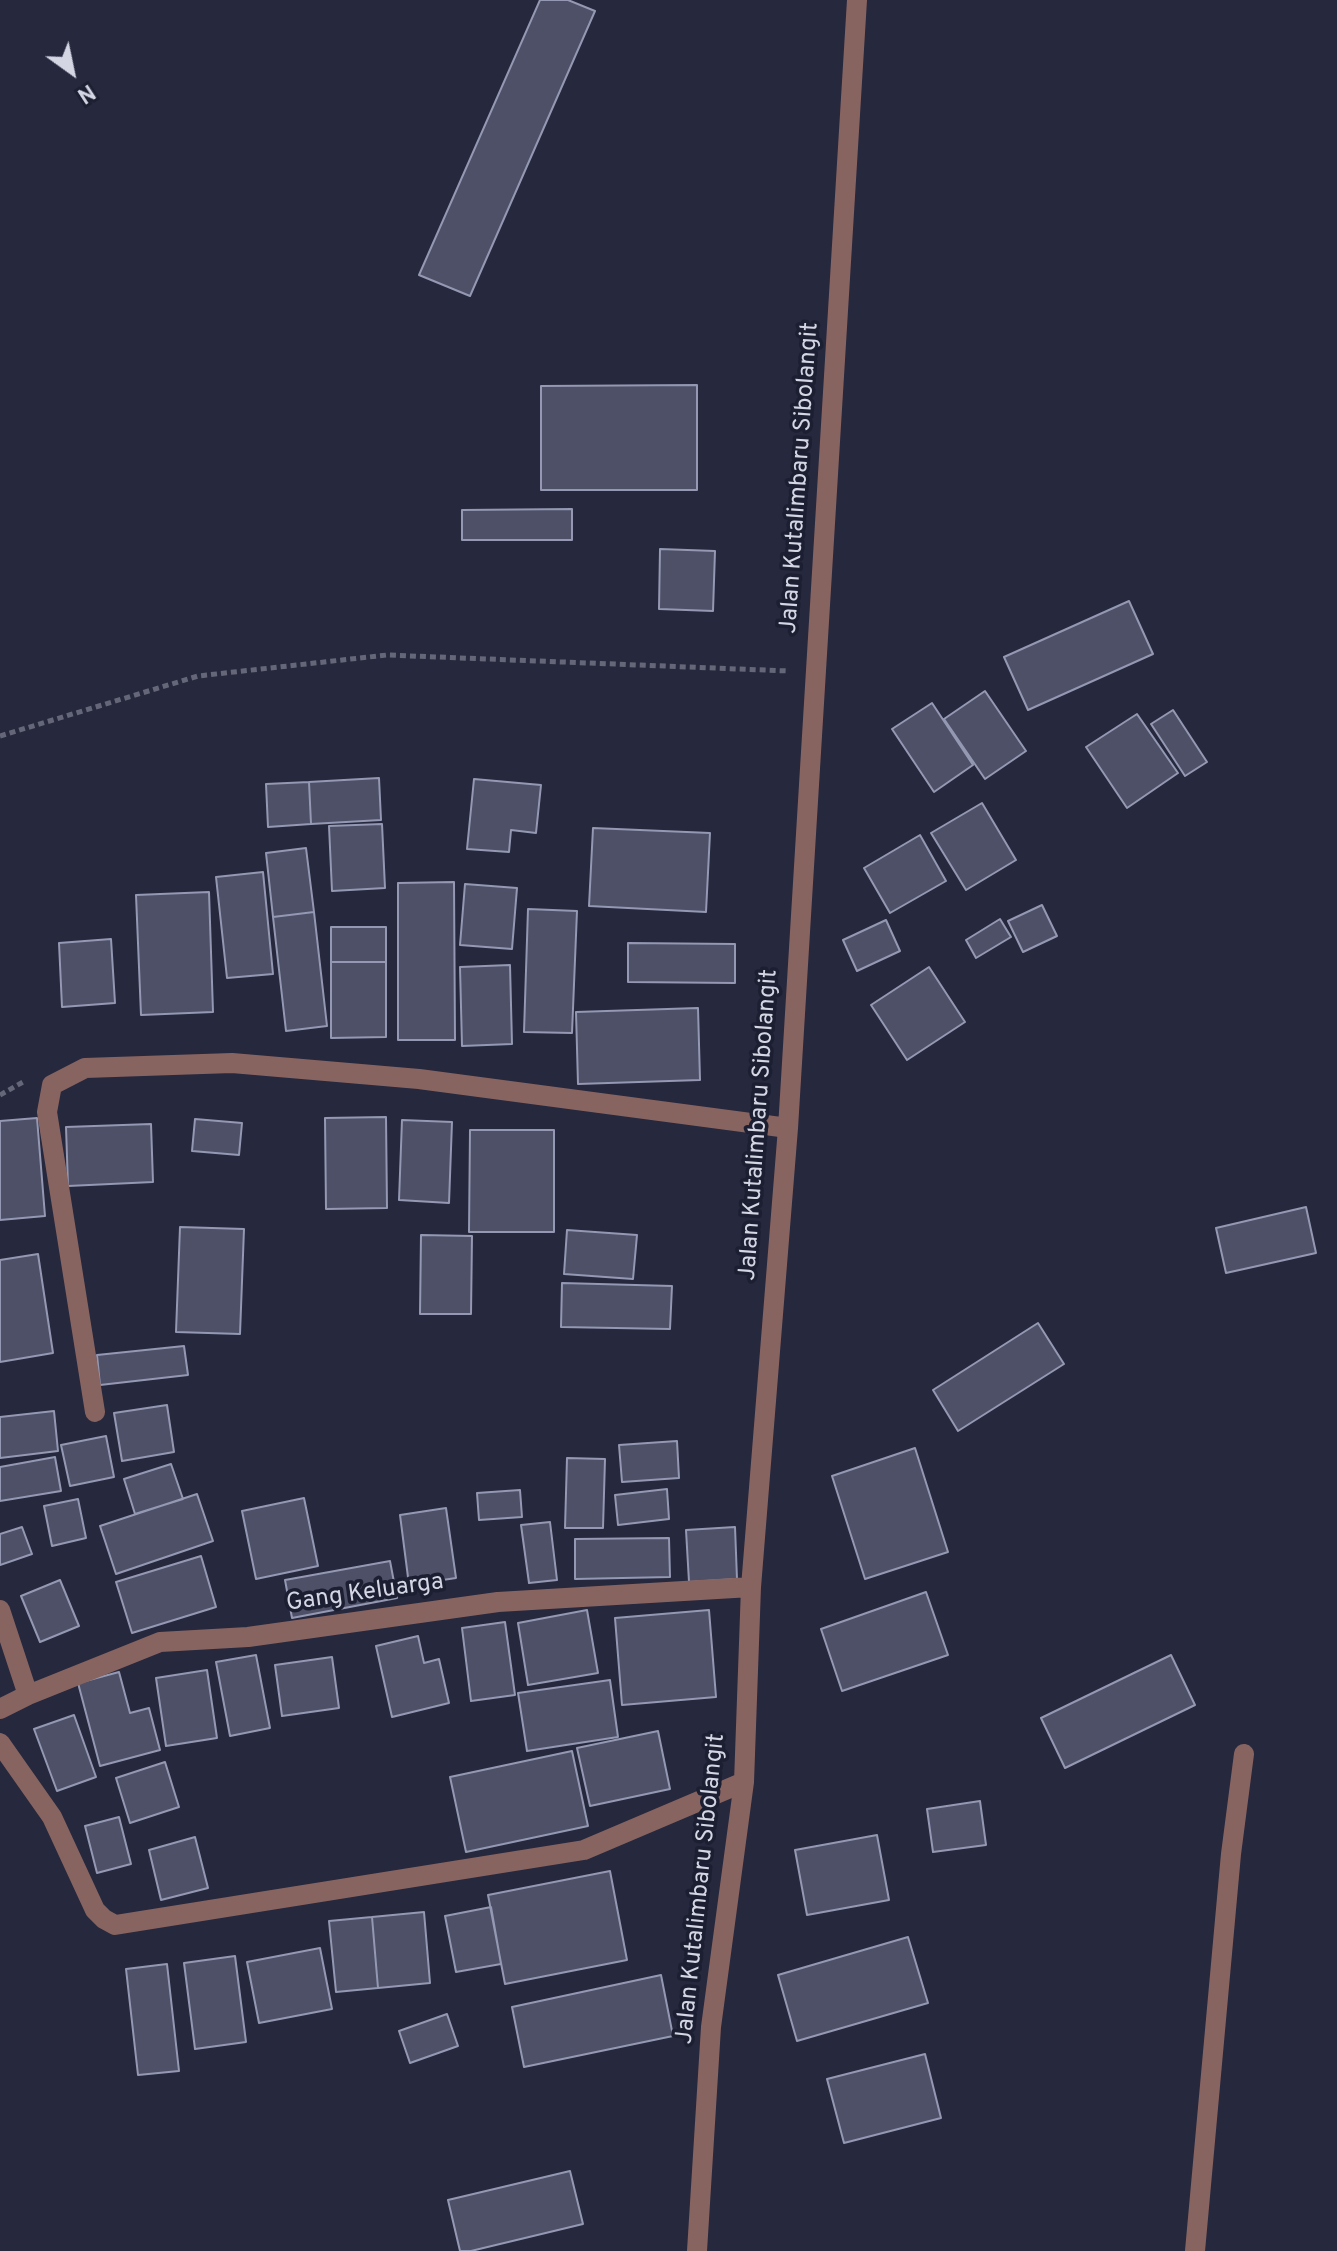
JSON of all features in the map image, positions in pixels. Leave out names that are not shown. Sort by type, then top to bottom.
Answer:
[{"type":"street","name":"Jalan Kutalimbaru Sibolangit","points":[[697,2251],[711,2027],[744,1782],[751,1587],[788,1128],[857,0]]},
{"type":"street","points":[[95,1412],[47,1112],[52,1085],[85,1068],[232,1063],[419,1079],[788,1128]]},
{"type":"street","name":"Gang Keluarga","points":[[0,1709],[160,1642],[248,1637],[498,1602],[751,1587]]},
{"type":"street","points":[[0,1610],[28,1695]]},
{"type":"street","points":[[0,1743],[52,1817],[95,1910],[115,1925],[584,1850],[744,1782]]},
{"type":"street","points":[[1195,2251],[1231,1854],[1244,1754]]},
{"type":"path","points":[[0,736],[198,676],[387,655],[815,672]]},
{"type":"building","points":[[540,0],[568,0],[595,11],[470,296],[419,275]]},
{"type":"building","points":[[697,385],[697,490],[541,490],[541,386]]},
{"type":"building","points":[[572,509],[572,540],[462,540],[462,510]]},
{"type":"building","points":[[660,549],[715,551],[713,611],[659,609]]},
{"type":"building","points":[[1129,601],[1153,654],[1028,710],[1004,657]]},
{"type":"building","points":[[985,691],[1026,751],[985,779],[944,719]]},
{"type":"building","points":[[932,703],[973,765],[934,792],[892,729]]},
{"type":"building","points":[[1173,710],[1207,762],[1185,776],[1151,724]]},
{"type":"building","points":[[1137,714],[1178,773],[1127,808],[1086,747]]},
{"type":"building","points":[[379,778],[381,820],[311,824],[309,782]]},
{"type":"building","points":[[474,779],[541,785],[536,833],[511,830],[509,852],[467,849]]},
{"type":"building","points":[[309,782],[311,824],[268,827],[266,784]]},
{"type":"building","points":[[982,803],[1016,860],[966,890],[931,833]]},
{"type":"building","points":[[382,824],[385,888],[332,891],[329,826]]},
{"type":"building","points":[[593,828],[710,833],[706,912],[589,906]]},
{"type":"building","points":[[920,835],[946,881],[890,913],[864,868]]},
{"type":"building","points":[[306,848],[314,912],[273,917],[266,853]]},
{"type":"building","points":[[263,872],[273,974],[227,978],[216,877]]},
{"type":"building","points":[[454,882],[455,1040],[398,1040],[398,883]]},
{"type":"building","points":[[465,884],[517,888],[512,949],[460,945]]},
{"type":"building","points":[[209,892],[213,1012],[141,1015],[136,895]]},
{"type":"building","points":[[1042,905],[1057,936],[1023,952],[1008,921]]},
{"type":"building","points":[[528,909],[577,911],[572,1033],[524,1032]]},
{"type":"building","points":[[314,912],[327,1026],[286,1031],[273,917]]},
{"type":"building","points":[[1000,919],[1011,937],[976,958],[966,940]]},
{"type":"building","points":[[886,920],[900,951],[857,971],[843,940]]},
{"type":"building","points":[[331,927],[386,927],[386,962],[331,962]]},
{"type":"building","points":[[111,939],[115,1003],[62,1007],[59,943]]},
{"type":"building","points":[[628,943],[735,944],[735,983],[628,982]]},
{"type":"building","points":[[331,962],[386,962],[386,1037],[331,1038]]},
{"type":"building","points":[[510,965],[512,1044],[462,1046],[460,967]]},
{"type":"building","points":[[929,967],[965,1022],[907,1060],[871,1005]]},
{"type":"building","points":[[698,1008],[700,1080],[578,1084],[576,1012]]},
{"type":"building","points":[[386,1117],[387,1208],[326,1209],[325,1118]]},
{"type":"building","points":[[37,1118],[45,1216],[0,1220],[0,1121]]},
{"type":"building","points":[[195,1119],[242,1123],[239,1155],[192,1151]]},
{"type":"building","points":[[402,1120],[452,1122],[449,1203],[399,1200]]},
{"type":"building","points":[[151,1124],[153,1182],[68,1186],[66,1127]]},
{"type":"building","points":[[470,1130],[554,1130],[554,1232],[469,1232]]},
{"type":"building","points":[[1306,1207],[1316,1253],[1226,1273],[1216,1228]]},
{"type":"building","points":[[180,1227],[244,1229],[240,1334],[176,1332]]},
{"type":"building","points":[[567,1230],[637,1235],[633,1279],[564,1274]]},
{"type":"building","points":[[421,1235],[472,1236],[471,1314],[420,1314]]},
{"type":"building","points":[[38,1254],[53,1353],[0,1362],[0,1260]]},
{"type":"building","points":[[562,1283],[672,1286],[670,1329],[561,1327]]},
{"type":"building","points":[[1038,1323],[1064,1364],[958,1431],[933,1390]]},
{"type":"building","points":[[184,1346],[188,1375],[100,1385],[97,1355]]},
{"type":"building","points":[[167,1405],[174,1452],[122,1461],[114,1413]]},
{"type":"building","points":[[54,1411],[58,1451],[0,1458],[0,1417]]},
{"type":"building","points":[[106,1436],[114,1477],[70,1486],[61,1445]]},
{"type":"building","points":[[677,1441],[679,1478],[622,1482],[619,1445]]},
{"type":"building","points":[[915,1448],[948,1552],[865,1579],[832,1476]]},
{"type":"building","points":[[55,1457],[61,1491],[0,1501],[0,1467]]},
{"type":"building","points":[[567,1458],[605,1459],[603,1528],[565,1528]]},
{"type":"building","points":[[171,1464],[183,1499],[135,1514],[124,1479]]},
{"type":"building","points":[[667,1489],[669,1519],[618,1525],[615,1495]]},
{"type":"building","points":[[520,1490],[522,1517],[479,1520],[477,1493]]},
{"type":"building","points":[[197,1494],[213,1541],[116,1574],[100,1526]]},
{"type":"building","points":[[304,1498],[318,1566],[256,1579],[242,1511]]},
{"type":"building","points":[[78,1499],[86,1538],[52,1546],[44,1506]]},
{"type":"building","points":[[446,1508],[456,1578],[409,1585],[400,1515]]},
{"type":"building","points":[[550,1522],[557,1580],[529,1583],[521,1525]]},
{"type":"building","points":[[22,1527],[32,1554],[0,1565],[0,1534]]},
{"type":"building","points":[[735,1527],[737,1579],[689,1582],[686,1530]]},
{"type":"building","points":[[669,1538],[670,1577],[575,1579],[575,1539]]},
{"type":"building","points":[[201,1556],[216,1607],[132,1633],[116,1582]]},
{"type":"building","points":[[390,1561],[397,1598],[292,1618],[285,1580]]},
{"type":"building","points":[[60,1580],[79,1626],[40,1642],[21,1596]]},
{"type":"building","points":[[926,1592],[948,1655],[842,1691],[821,1629]]},
{"type":"building","points":[[587,1610],[598,1673],[528,1685],[518,1623]]},
{"type":"building","points":[[709,1610],[716,1697],[622,1705],[615,1618]]},
{"type":"building","points":[[505,1622],[515,1695],[471,1701],[462,1628]]},
{"type":"building","points":[[418,1636],[424,1663],[439,1659],[449,1703],[392,1717],[376,1646]]},
{"type":"building","points":[[256,1655],[270,1728],[230,1736],[216,1662]]},
{"type":"building","points":[[1171,1655],[1195,1705],[1065,1768],[1041,1718]]},
{"type":"building","points":[[332,1657],[339,1708],[282,1716],[275,1665]]},
{"type":"building","points":[[207,1670],[217,1738],[166,1746],[156,1678]]},
{"type":"building","points":[[119,1672],[130,1713],[149,1708],[160,1750],[100,1766],[78,1683]]},
{"type":"building","points":[[610,1680],[618,1737],[527,1751],[518,1693]]},
{"type":"building","points":[[74,1715],[96,1777],[57,1791],[34,1729]]},
{"type":"building","points":[[658,1731],[670,1789],[590,1806],[577,1748]]},
{"type":"building","points":[[572,1751],[588,1826],[466,1852],[450,1777]]},
{"type":"building","points":[[165,1762],[179,1807],[130,1823],[116,1778]]},
{"type":"building","points":[[980,1801],[986,1845],[933,1852],[927,1809]]},
{"type":"building","points":[[119,1817],[131,1864],[97,1873],[85,1826]]},
{"type":"building","points":[[877,1835],[889,1900],[807,1915],[795,1850]]},
{"type":"building","points":[[195,1837],[208,1888],[161,1900],[149,1850]]},
{"type":"building","points":[[610,1871],[627,1960],[505,1984],[488,1895]]},
{"type":"building","points":[[491,1907],[501,1964],[456,1972],[445,1916]]},
{"type":"building","points":[[424,1912],[430,1983],[378,1988],[372,1917]]},
{"type":"building","points":[[372,1917],[378,1988],[336,1992],[329,1921]]},
{"type":"building","points":[[908,1937],[928,2003],[797,2041],[778,1975]]},
{"type":"building","points":[[320,1948],[332,2009],[259,2023],[247,1962]]},
{"type":"building","points":[[235,1956],[246,2042],[195,2049],[184,1963]]},
{"type":"building","points":[[167,1964],[179,2071],[138,2075],[126,1969]]},
{"type":"building","points":[[661,1975],[673,2036],[524,2067],[512,2007]]},
{"type":"building","points":[[447,2014],[458,2046],[410,2063],[399,2031]]},
{"type":"building","points":[[925,2054],[941,2118],[844,2143],[827,2079]]},
{"type":"building","points":[[570,2171],[583,2224],[460,2251],[448,2200]]}]
